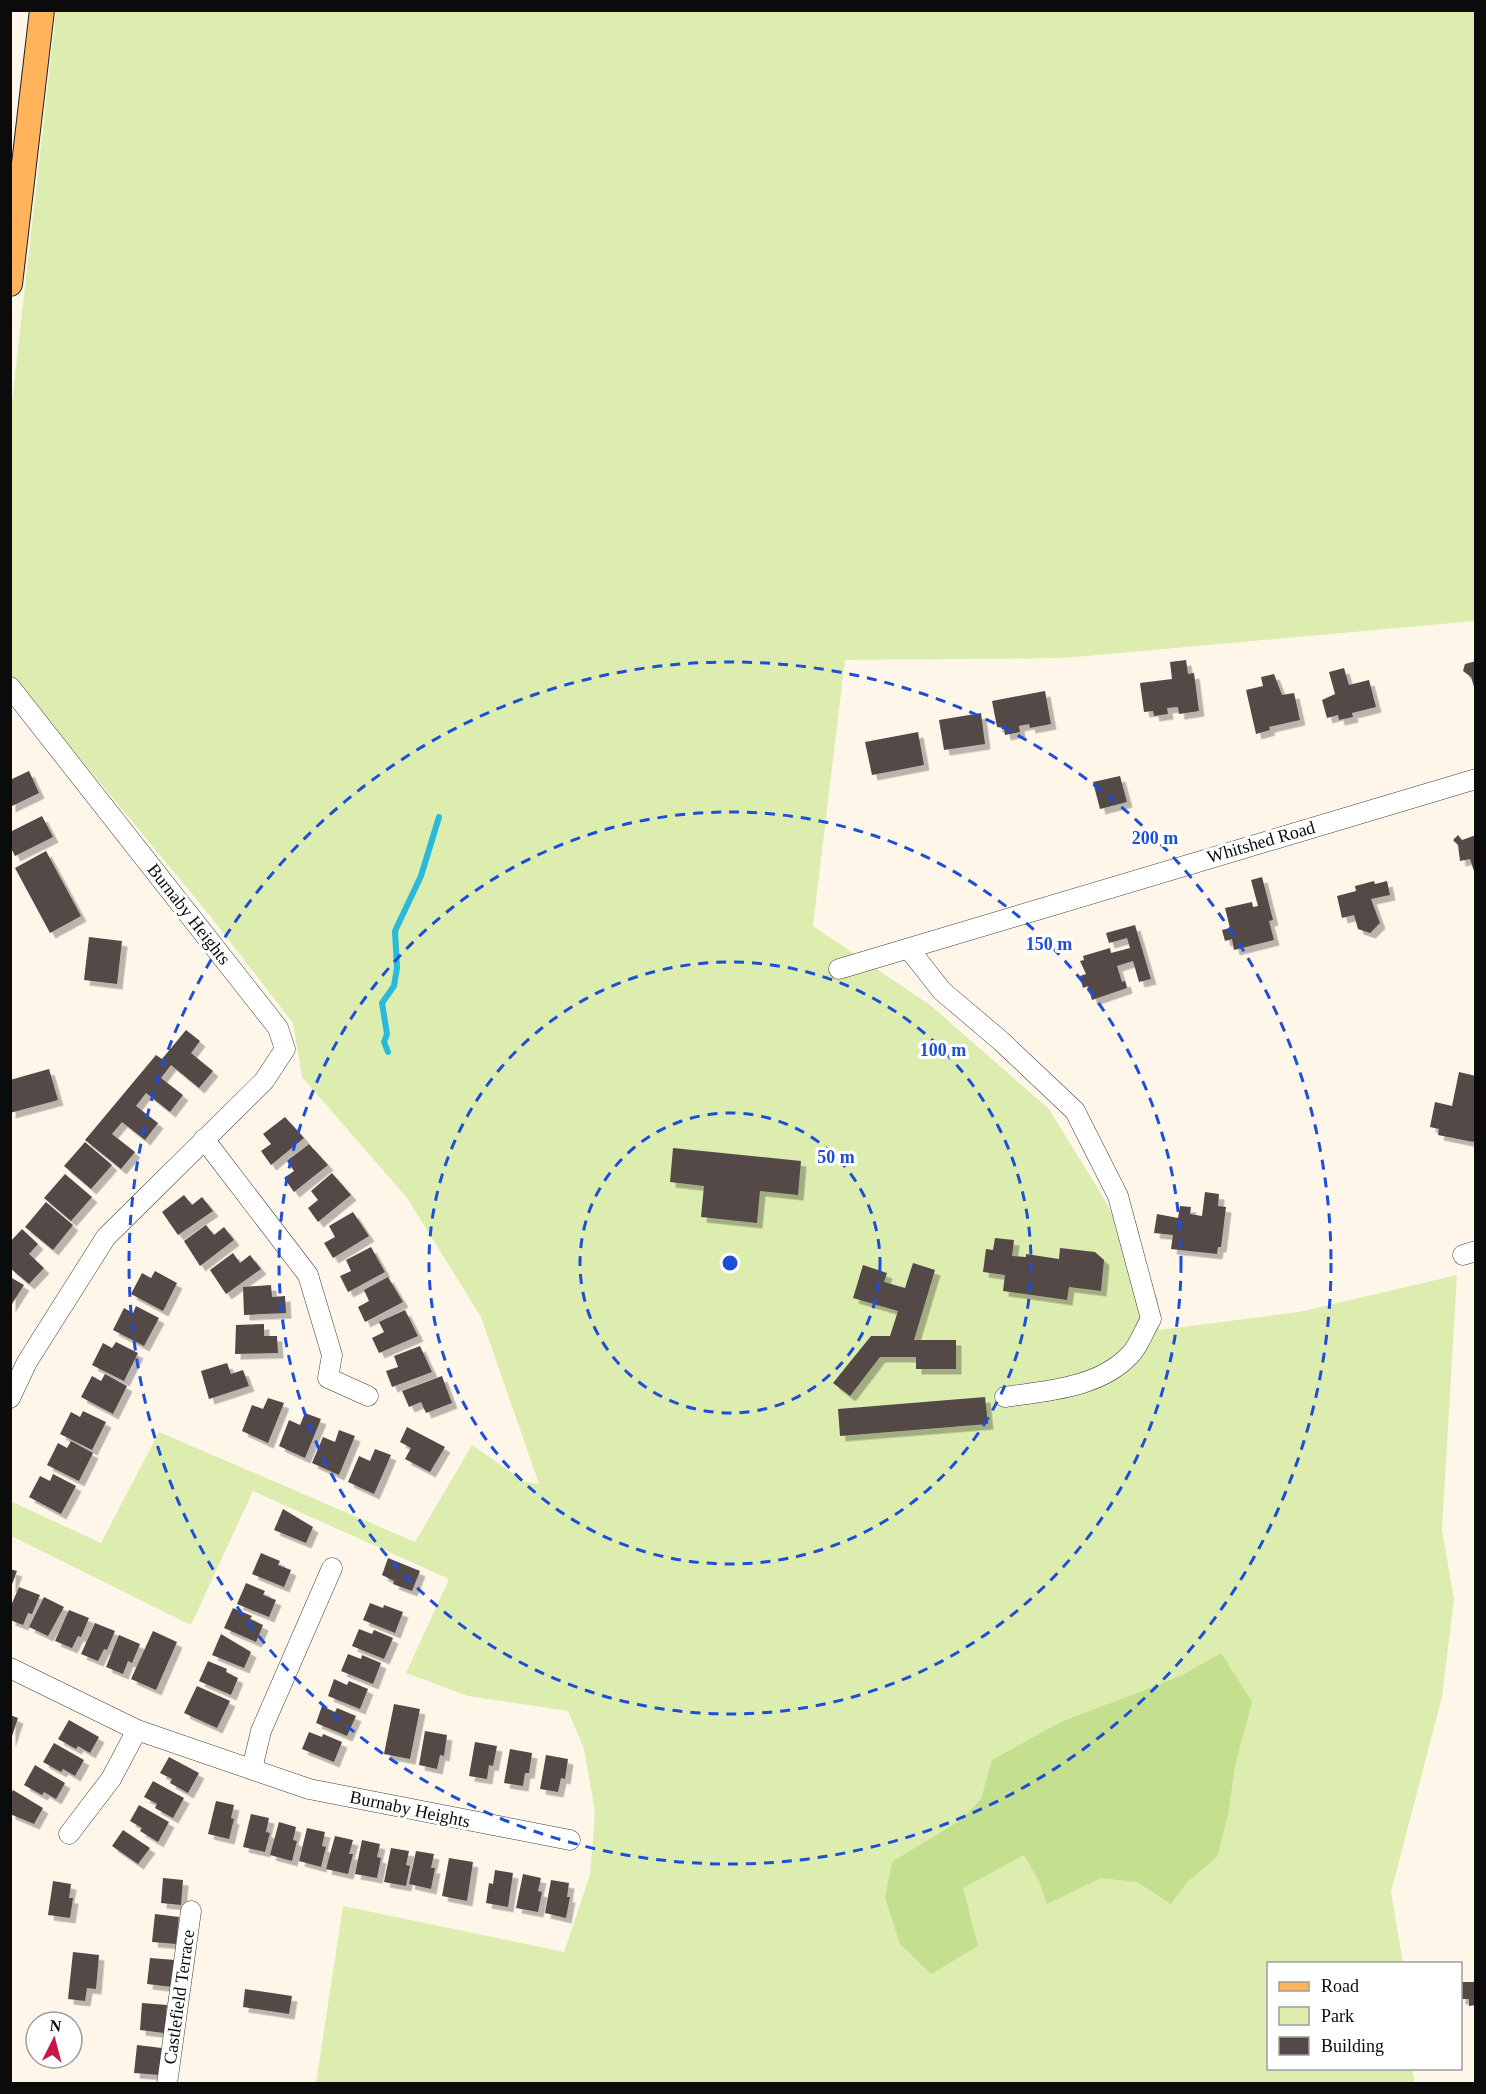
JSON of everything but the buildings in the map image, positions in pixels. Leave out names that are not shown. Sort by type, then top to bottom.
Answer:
[{"type":"main road","points":[[11,284],[42,10]]},
{"type":"street","name":"Burnaby Heights","points":[[10,687],[278,1028],[285,1049],[264,1081],[106,1237],[27,1362],[10,1398]]},
{"type":"street","name":"Whitshed Road","points":[[839,969],[1476,779]]},
{"type":"street","points":[[909,949],[942,992],[1001,1041],[1075,1111],[1118,1196],[1150,1319],[1131,1354],[1108,1373],[1062,1389],[1005,1397]]},
{"type":"street","points":[[204,1139],[308,1275],[332,1354],[328,1378],[368,1396]]},
{"type":"street","points":[[252,1769],[261,1731],[332,1568]]},
{"type":"street","name":"Burnaby Heights","points":[[10,1668],[137,1730],[309,1789],[570,1840]]},
{"type":"street","points":[[69,1834],[111,1779],[137,1730]]},
{"type":"street","name":"Castlefield Terrace","points":[[166,2084],[191,1911]]},
{"type":"green space","points":[[56,11],[1475,11],[1475,621],[1064,658],[845,660],[813,926],[930,1005],[1049,1109],[1103,1197],[1158,1299],[1159,1330],[1299,1312],[1457,1275],[1442,1530],[1454,1599],[1442,1697],[1391,1892],[1403,1962],[1267,1962],[1267,2070],[1412,2070],[1415,2083],[316,2083],[343,1906],[564,1952],[590,1875],[595,1812],[584,1749],[568,1711],[468,1696],[406,1673],[449,1579],[253,1491],[191,1625],[11,1536],[10,1501],[101,1543],[159,1432],[415,1542],[472,1445],[525,1482],[539,1484],[481,1317],[407,1198],[302,1077],[293,1023],[211,917],[11,675],[11,411]]},
{"type":"green space","points":[[1221,1653],[1252,1702],[1235,1766],[1228,1815],[1217,1857],[1187,1882],[1171,1904],[1137,1882],[1101,1878],[1047,1904],[1039,1881],[1024,1855],[963,1888],[978,1946],[931,1974],[900,1944],[885,1898],[892,1862],[961,1820],[981,1799],[992,1760],[1061,1722],[1181,1676]]},
{"type":"waterway","points":[[388,1052],[384,1042],[387,1034],[382,1003],[394,986],[397,968],[395,931],[421,876],[439,817]]}]
